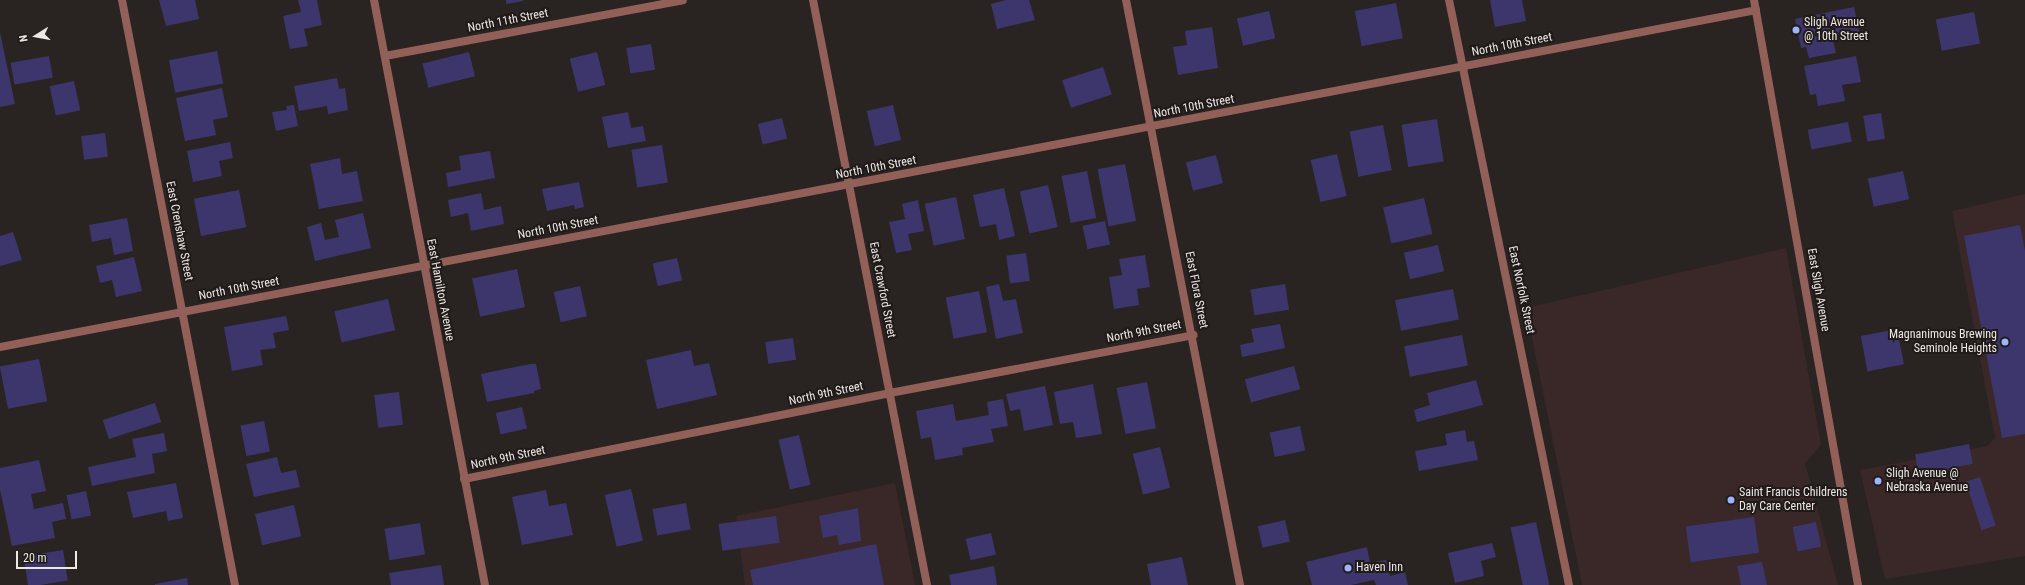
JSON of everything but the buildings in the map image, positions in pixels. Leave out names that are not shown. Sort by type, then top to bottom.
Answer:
[{"type":"street","name":"East Crenshaw Street","points":[[122,0],[235,585]]},
{"type":"street","name":"East Hamilton Avenue","points":[[374,0],[423,266],[485,585]]},
{"type":"street","name":"North 11th Street","points":[[385,56],[682,0]]},
{"type":"street","name":"East Crawford Street","points":[[813,0],[927,585]]},
{"type":"street","name":"East Flora Street","points":[[1126,0],[1193,335],[1240,585]]},
{"type":"street","name":"East Norfolk Street","points":[[1449,0],[1570,585]]},
{"type":"street","name":"East Sligh Avenue","points":[[1754,0],[1858,585]]},
{"type":"street","name":"North 10th Street","points":[[0,347],[1756,10]]},
{"type":"street","name":"North 9th Street","points":[[464,479],[890,393],[1193,335]]},
{"type":"shaded area","points":[[2025,194],[2025,556],[1885,579],[1860,470],[1987,446],[1995,438],[1952,211]]},
{"type":"shaded area","points":[[1786,248],[1821,445],[1805,463],[1838,585],[1582,585],[1526,308]]},
{"type":"shaded area","points":[[895,483],[915,585],[745,585],[736,516]]},
{"type":"place","name":"Sligh Avenue @ 10th Street","points":[[1796,30]]},
{"type":"place","name":"Magnanimous Brewing Seminole Heights","points":[[2005,342]]},
{"type":"place","name":"Sligh Avenue @ Nebraska Avenue","points":[[1878,481]]},
{"type":"place","name":"Saint Francis Childrens Day Care Center","points":[[1731,500]]},
{"type":"place","name":"Haven Inn","points":[[1348,568]]}]
